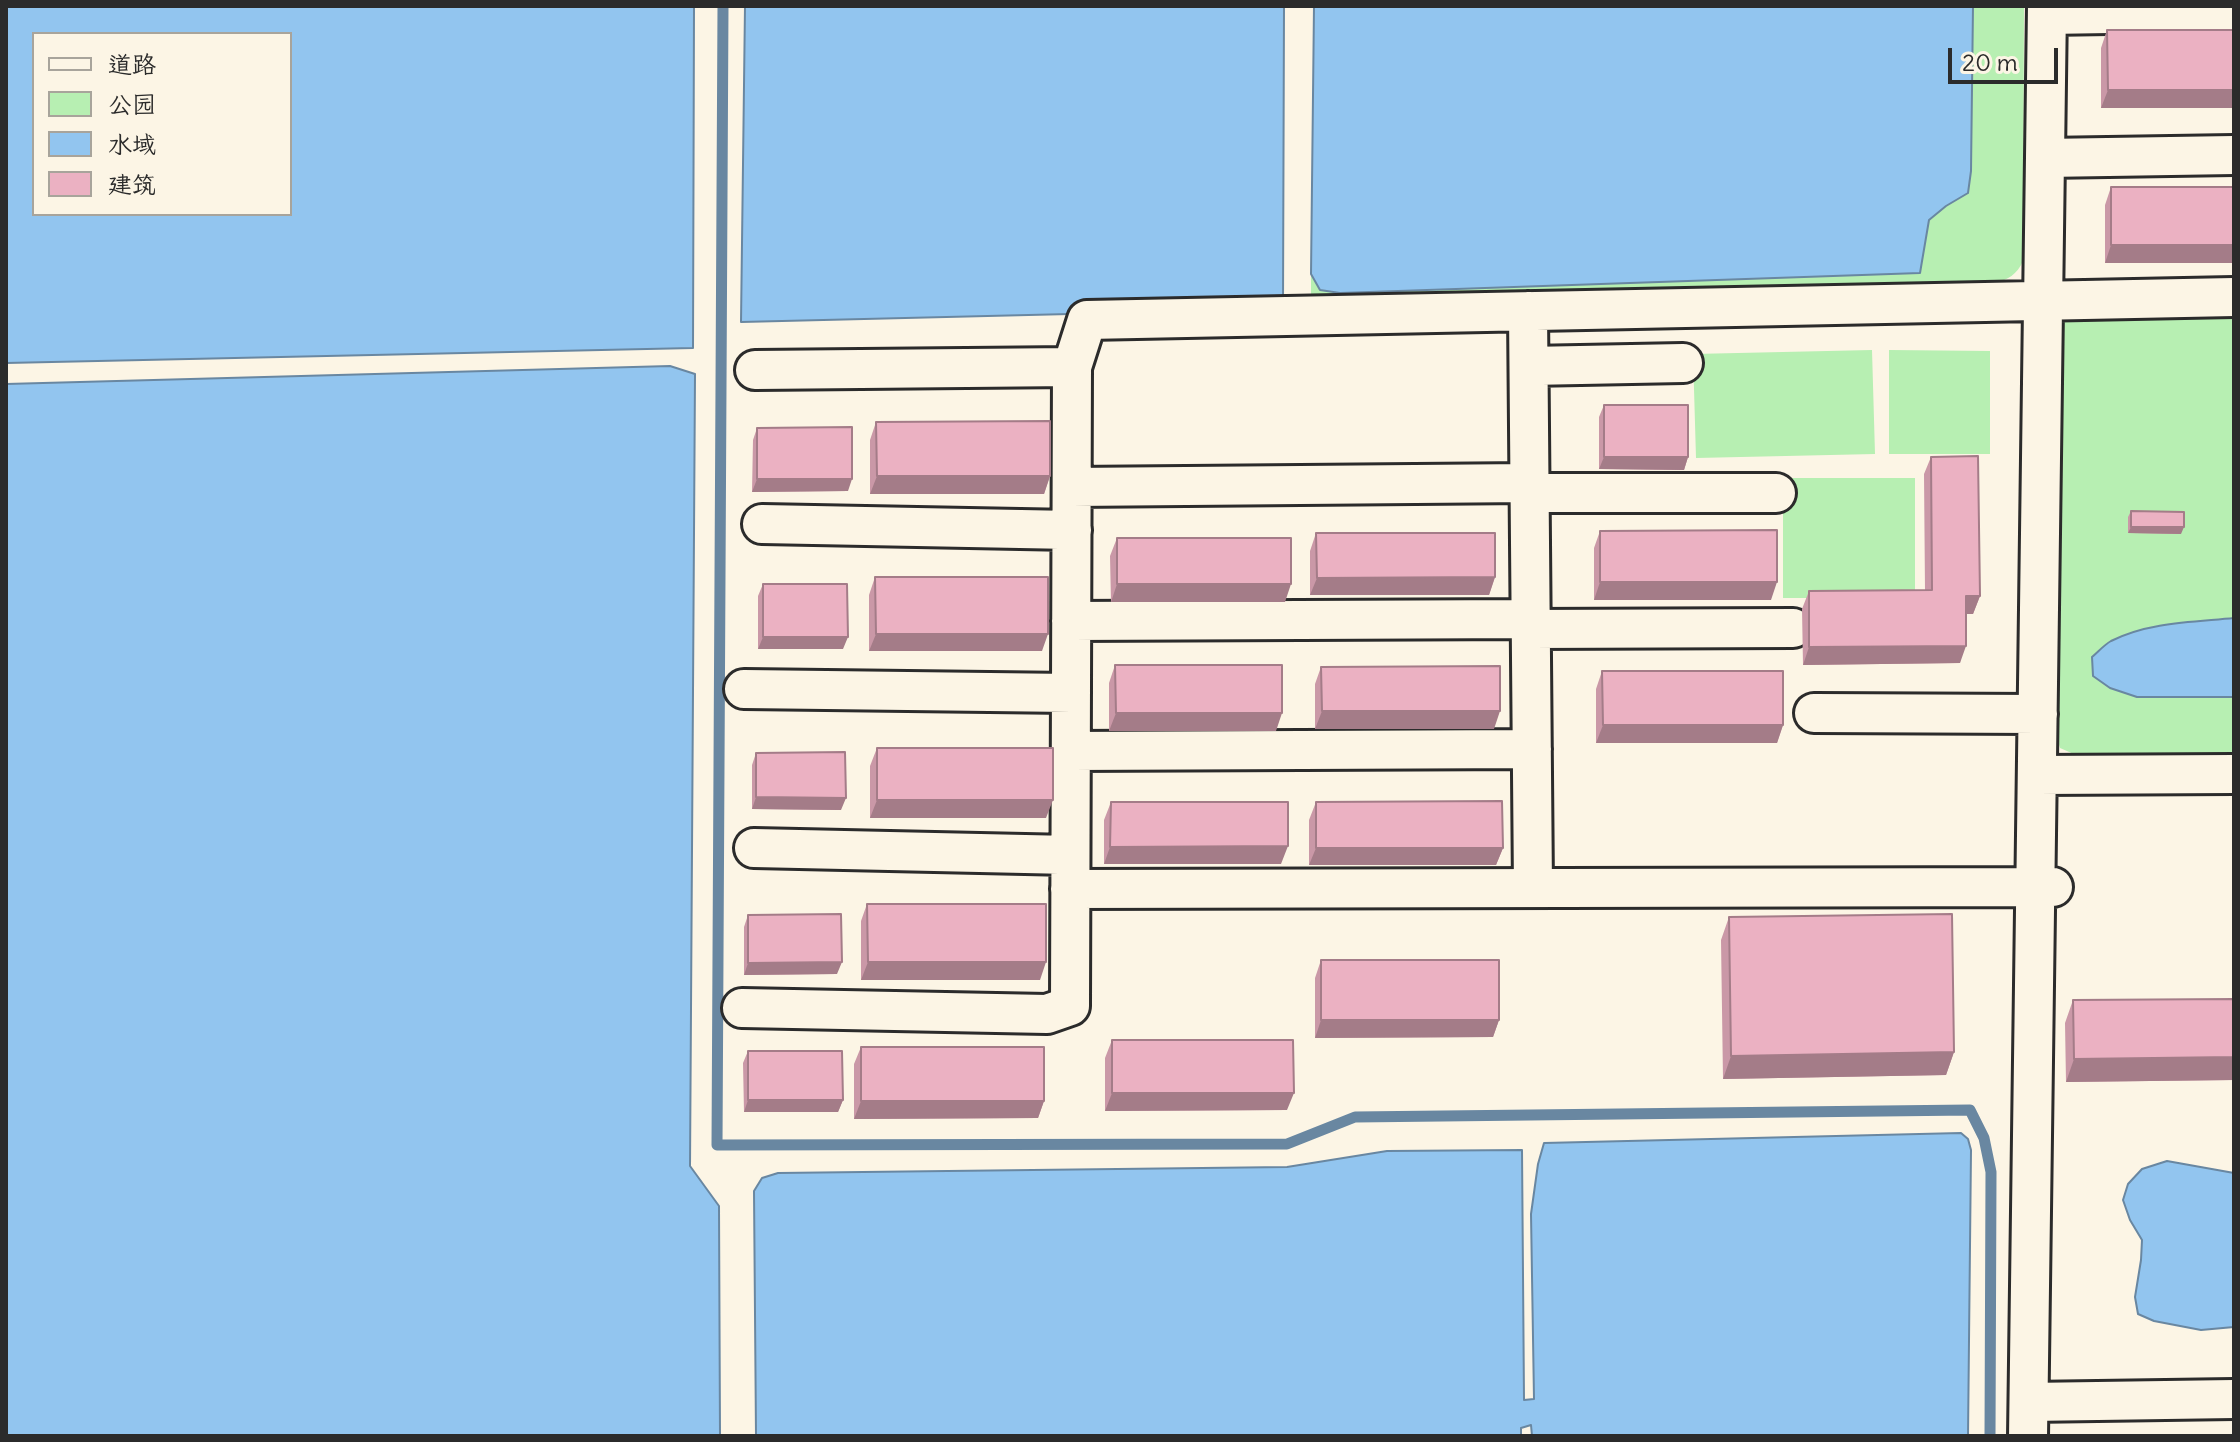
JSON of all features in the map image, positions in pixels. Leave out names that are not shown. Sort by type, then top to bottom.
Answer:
[{"type":"street","points":[[2234,12],[2047,11],[2037,775],[2044,887],[2029,1419],[2234,1399]]},
{"type":"street","points":[[2045,158],[2234,155]]},
{"type":"street","points":[[742,1008],[1047,1014],[1070,1006],[1072,367],[1087,320],[2234,297]]},
{"type":"street","points":[[1528,311],[1533,888]]},
{"type":"street","points":[[1529,366],[1683,363]]},
{"type":"street","points":[[755,370],[1072,367]]},
{"type":"street","points":[[1072,487],[1530,488],[1776,493]]},
{"type":"street","points":[[762,524],[1072,530]]},
{"type":"street","points":[[1071,621],[1793,628]]},
{"type":"street","points":[[744,689],[1071,693]]},
{"type":"street","points":[[1814,713],[2038,714]]},
{"type":"street","points":[[1071,751],[1532,749]]},
{"type":"street","points":[[2037,775],[2234,774]]},
{"type":"street","points":[[754,848],[1070,872],[1533,888],[2044,887]]},
{"type":"green space","points":[[1973,6],[2024,6],[2023,261],[2015,273],[2004,280],[1994,284],[1311,297],[1311,274],[1320,290],[1340,293],[1919,273],[1929,220],[1968,193],[1971,171]]},
{"type":"green space","points":[[2234,310],[2234,756],[2083,758],[2060,748],[2055,732],[2062,322],[2076,311]]},
{"type":"green space","points":[[1872,350],[1875,454],[1696,458],[1693,354]]},
{"type":"green space","points":[[1889,350],[1990,351],[1990,454],[1889,454]]},
{"type":"green space","points":[[1783,478],[1915,478],[1915,598],[1783,598]]},
{"type":"water","points":[[6,6],[694,6],[693,348],[6,363]]},
{"type":"water","points":[[745,6],[1284,6],[1283,304],[1275,309],[741,322]]},
{"type":"water","points":[[1314,6],[1973,6],[1971,171],[1968,193],[1929,220],[1920,273],[1340,293],[1320,290],[1311,274]]},
{"type":"water","points":[[670,366],[695,374],[690,1166],[719,1206],[720,1436],[6,1436],[6,384]]},
{"type":"water","points":[[2234,618],[2234,697],[2137,697],[2110,688],[2093,676],[2092,657],[2108,643],[2125,635],[2171,624]]},
{"type":"water","points":[[1961,1133],[1968,1139],[1971,1150],[1968,1436],[1532,1436],[1531,1425],[1521,1428],[1521,1436],[756,1436],[754,1191],[762,1178],[778,1173],[1287,1167],[1387,1151],[1522,1150],[1524,1400],[1534,1399],[1531,1214],[1544,1143]]},
{"type":"water","points":[[2167,1161],[2234,1173],[2234,1327],[2201,1330],[2154,1321],[2138,1314],[2135,1297],[2142,1240],[2123,1200],[2128,1184],[2142,1169]]},
{"type":"building","points":[[2107,30],[2234,30],[2234,90],[2108,90]]},
{"type":"building","points":[[2111,187],[2234,187],[2234,245],[2111,245]]},
{"type":"building","points":[[1604,405],[1688,405],[1688,457],[1604,457]]},
{"type":"building","points":[[1050,421],[1050,476],[877,476],[876,422]]},
{"type":"building","points":[[852,427],[852,479],[757,479],[757,428]]},
{"type":"building","points":[[1978,456],[1980,596],[1966,596],[1966,646],[1809,647],[1809,591],[1932,590],[1931,457]]},
{"type":"building","points":[[2131,511],[2184,512],[2184,527],[2131,527]]},
{"type":"building","points":[[1777,530],[1777,582],[1600,582],[1600,531]]},
{"type":"building","points":[[1316,533],[1495,533],[1495,577],[1317,578]]},
{"type":"building","points":[[1117,538],[1291,538],[1291,584],[1117,584]]},
{"type":"building","points":[[875,577],[1048,577],[1048,634],[876,634]]},
{"type":"building","points":[[763,584],[847,584],[848,637],[763,637]]},
{"type":"building","points":[[1115,665],[1282,665],[1282,713],[1116,713]]},
{"type":"building","points":[[1500,666],[1500,711],[1322,711],[1321,667]]},
{"type":"building","points":[[1602,671],[1783,671],[1783,725],[1603,725]]},
{"type":"building","points":[[877,748],[1053,748],[1053,800],[877,800]]},
{"type":"building","points":[[845,752],[846,798],[756,797],[756,753]]},
{"type":"building","points":[[1502,801],[1503,848],[1316,848],[1316,802]]},
{"type":"building","points":[[1111,802],[1288,802],[1288,846],[1110,847]]},
{"type":"building","points":[[867,904],[1046,904],[1046,962],[868,962]]},
{"type":"building","points":[[841,914],[842,962],[748,963],[748,915]]},
{"type":"building","points":[[1952,914],[1954,1052],[1731,1056],[1729,917]]},
{"type":"building","points":[[1321,960],[1499,960],[1499,1020],[1321,1020]]},
{"type":"building","points":[[2234,999],[2234,1057],[2074,1059],[2073,1000]]},
{"type":"building","points":[[1112,1040],[1293,1040],[1294,1093],[1112,1093]]},
{"type":"building","points":[[861,1047],[1044,1047],[1044,1101],[861,1101]]},
{"type":"building","points":[[748,1051],[842,1051],[843,1100],[748,1100]]},
{"type":"waterway","points":[[723,6],[717,1145],[1287,1144],[1355,1117],[1970,1110],[1984,1138],[1991,1172],[1990,1436]]}]
